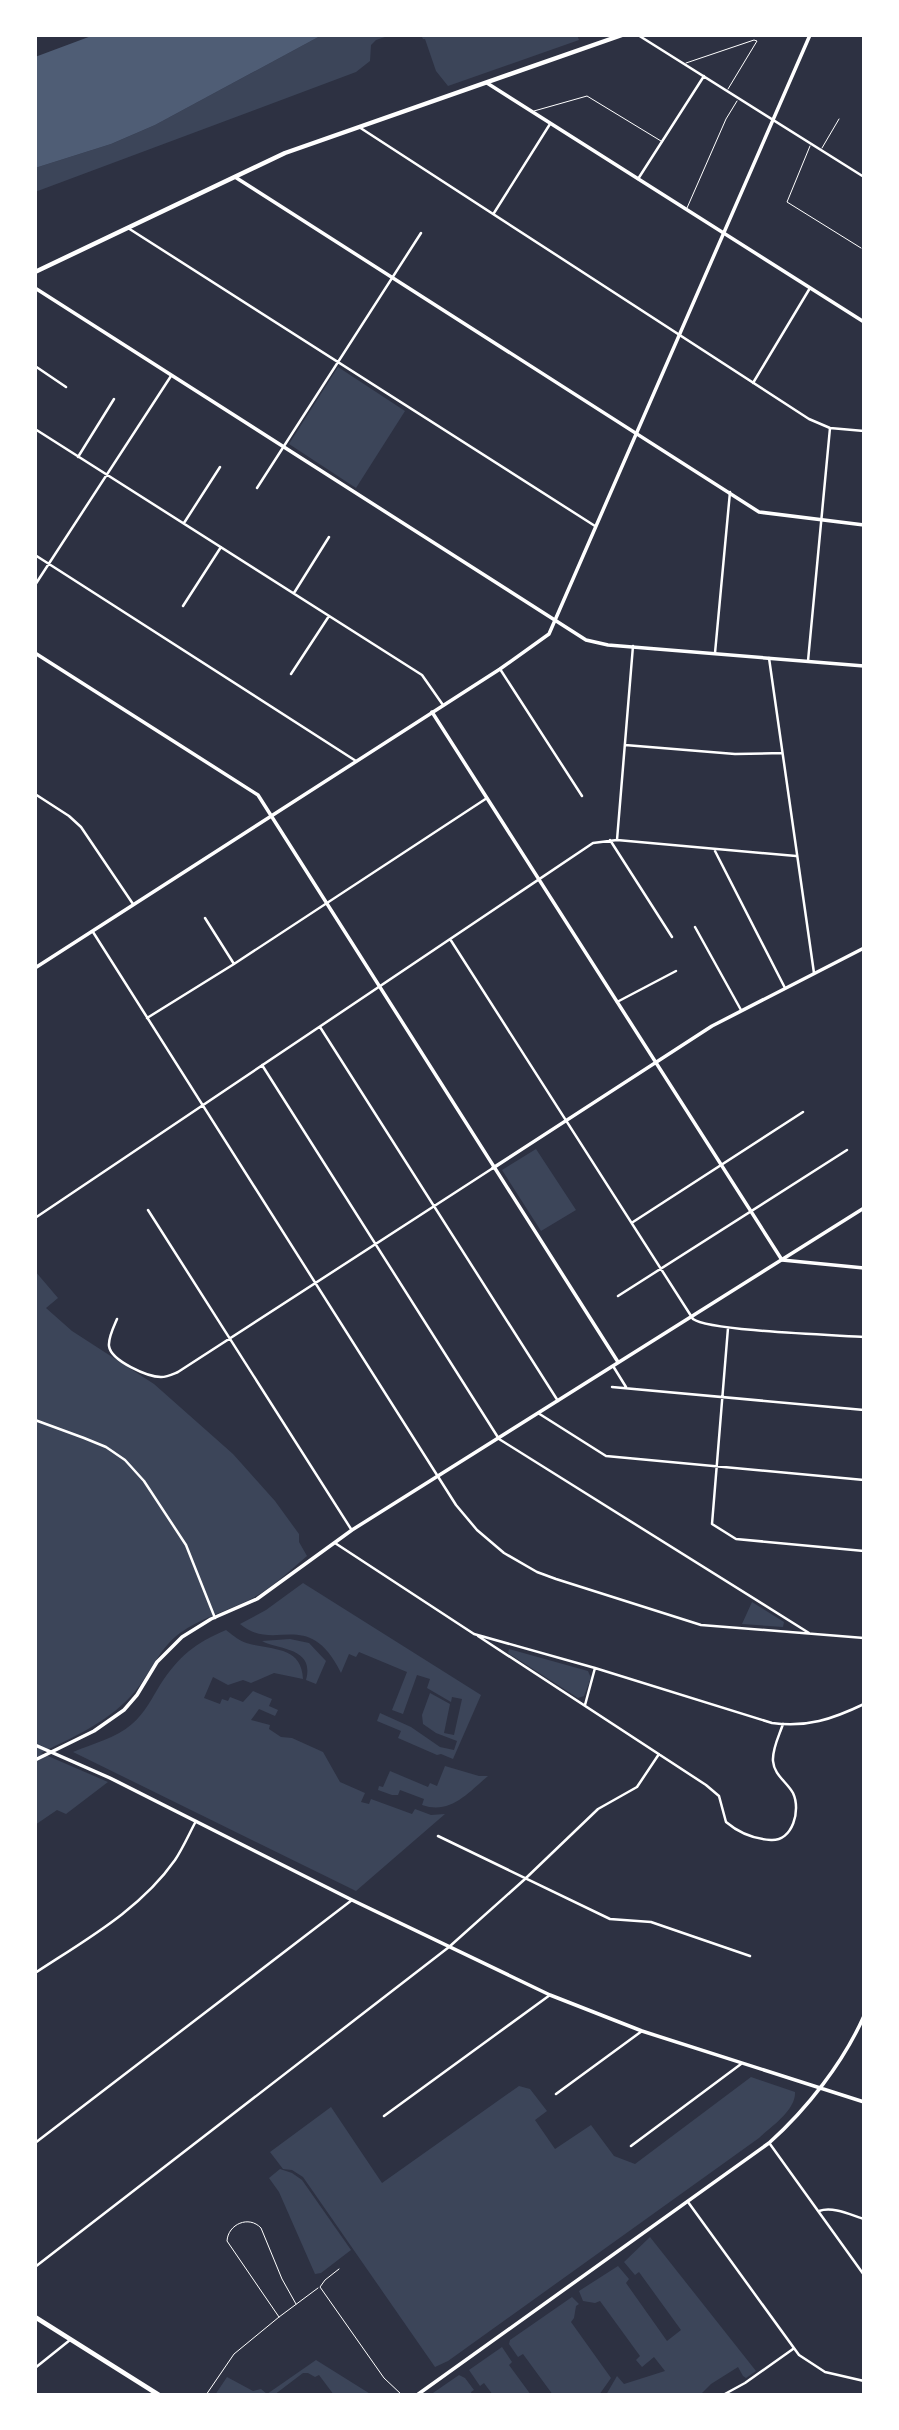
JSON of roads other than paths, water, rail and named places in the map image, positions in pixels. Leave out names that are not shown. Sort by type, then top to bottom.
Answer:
[{"type":"main road","points":[[35,272],[285,153],[622,35]]},
{"type":"main road","points":[[35,2317],[159,2395]]},
{"type":"street","points":[[638,35],[864,177]]},
{"type":"street","points":[[35,968],[500,669],[549,634],[810,35]]},
{"type":"street","points":[[638,179],[704,76]]},
{"type":"street","points":[[485,82],[864,322]]},
{"type":"street","points":[[494,214],[550,124]]},
{"type":"street","points":[[359,127],[809,419],[830,428],[864,431]]},
{"type":"street","points":[[235,177],[762,513],[864,525]]},
{"type":"street","points":[[128,228],[595,526]]},
{"type":"street","points":[[257,488],[421,233]]},
{"type":"street","points":[[35,288],[587,641],[864,666]]},
{"type":"street","points":[[753,383],[810,288]]},
{"type":"street","points":[[35,366],[66,387]]},
{"type":"street","points":[[35,585],[171,376]]},
{"type":"street","points":[[78,457],[114,399]]},
{"type":"street","points":[[808,661],[830,428]]},
{"type":"street","points":[[35,429],[422,675],[443,705]]},
{"type":"street","points":[[184,523],[220,467]]},
{"type":"street","points":[[715,653],[730,492]]},
{"type":"street","points":[[294,593],[329,537]]},
{"type":"street","points":[[183,606],[221,547]]},
{"type":"street","points":[[35,555],[356,761]]},
{"type":"street","points":[[291,674],[329,616]]},
{"type":"street","points":[[617,840],[633,646]]},
{"type":"street","points":[[35,653],[258,795],[324,896],[378,988],[618,1362]]},
{"type":"street","points":[[769,658],[814,974]]},
{"type":"street","points":[[500,669],[582,796]]},
{"type":"street","points":[[432,712],[782,1260]]},
{"type":"street","points":[[625,745],[735,754],[782,752]]},
{"type":"street","points":[[35,793],[81,827],[133,904]]},
{"type":"street","points":[[147,1018],[487,798]]},
{"type":"street","points":[[610,840],[672,937]]},
{"type":"street","points":[[35,1218],[593,843],[617,840],[796,856]]},
{"type":"street","points":[[714,850],[785,988]]},
{"type":"street","points":[[205,918],[234,964]]},
{"type":"street","points":[[695,927],[741,1011]]},
{"type":"street","points":[[92,931],[456,1504],[477,1530],[504,1553],[537,1572],[701,1625],[864,1638]]},
{"type":"street","points":[[450,939],[698,1323],[864,1337]]},
{"type":"street","points":[[117,1319],[109,1349],[127,1364],[150,1375],[166,1376],[178,1372],[712,1026],[864,948]]},
{"type":"street","points":[[617,1002],[676,971]]},
{"type":"street","points":[[320,1027],[558,1401]]},
{"type":"street","points":[[261,1065],[499,1438],[810,1633]]},
{"type":"street","points":[[632,1223],[803,1112]]},
{"type":"street","points":[[618,1296],[847,1150]]},
{"type":"street","points":[[35,1760],[94,1731],[124,1710],[137,1695],[157,1662],[182,1637],[257,1599],[352,1530],[864,1208]]},
{"type":"street","points":[[148,1210],[352,1530]]},
{"type":"street","points":[[782,1260],[864,1268]]},
{"type":"street","points":[[728,1327],[712,1524],[736,1539],[864,1551]]},
{"type":"street","points":[[613,1366],[627,1388]]},
{"type":"street","points":[[612,1387],[864,1410]]},
{"type":"street","points":[[538,1413],[606,1456],[864,1480]]},
{"type":"street","points":[[35,1420],[106,1447],[125,1460],[144,1481],[186,1545],[215,1618]]},
{"type":"street","points":[[35,1425],[42,1424]]},
{"type":"street","points":[[335,1542],[706,1785],[719,1796],[723,1815],[732,1827],[752,1838],[781,1839],[792,1827],[795,1800],[773,1764],[774,1748],[783,1724]]},
{"type":"street","points":[[474,1634],[595,1668],[759,1720],[802,1725],[830,1719],[864,1704]]},
{"type":"street","points":[[585,1706],[595,1668]]},
{"type":"street","points":[[35,1745],[92,1770],[550,1995],[642,2031],[864,2102]]},
{"type":"street","points":[[35,2267],[449,1947],[598,1809],[637,1787],[659,1754]]},
{"type":"street","points":[[35,1973],[135,1904],[175,1859],[196,1821]]},
{"type":"street","points":[[438,1836],[610,1919],[651,1922],[750,1956]]},
{"type":"street","points":[[35,2143],[352,1900]]},
{"type":"street","points":[[384,2116],[550,1995]]},
{"type":"street","points":[[416,2395],[769,2143],[819,2087],[842,2055],[864,2016]]},
{"type":"street","points":[[556,2094],[642,2031]]},
{"type":"street","points":[[631,2146],[741,2064]]},
{"type":"street","points":[[769,2143],[864,2275]]},
{"type":"street","points":[[688,2202],[793,2348],[817,2368],[864,2381]]},
{"type":"street","points":[[819,2211],[833,2210],[864,2219]]},
{"type":"street","points":[[35,2368],[70,2340]]},
{"type":"street","points":[[723,2395],[748,2381],[793,2348]]},
{"type":"lane","points":[[684,64],[757,41],[727,91]]},
{"type":"lane","points":[[532,112],[587,96],[661,141]]},
{"type":"lane","points":[[686,210],[726,119],[739,99]]},
{"type":"lane","points":[[821,150],[839,119]]},
{"type":"lane","points":[[811,144],[787,202],[861,248]]},
{"type":"lane","points":[[279,2317],[227,2241],[230,2230],[248,2221],[261,2228],[282,2279],[296,2304]]},
{"type":"lane","points":[[206,2395],[234,2354],[339,2269]]},
{"type":"lane","points":[[320,2287],[384,2378],[402,2395]]}]
